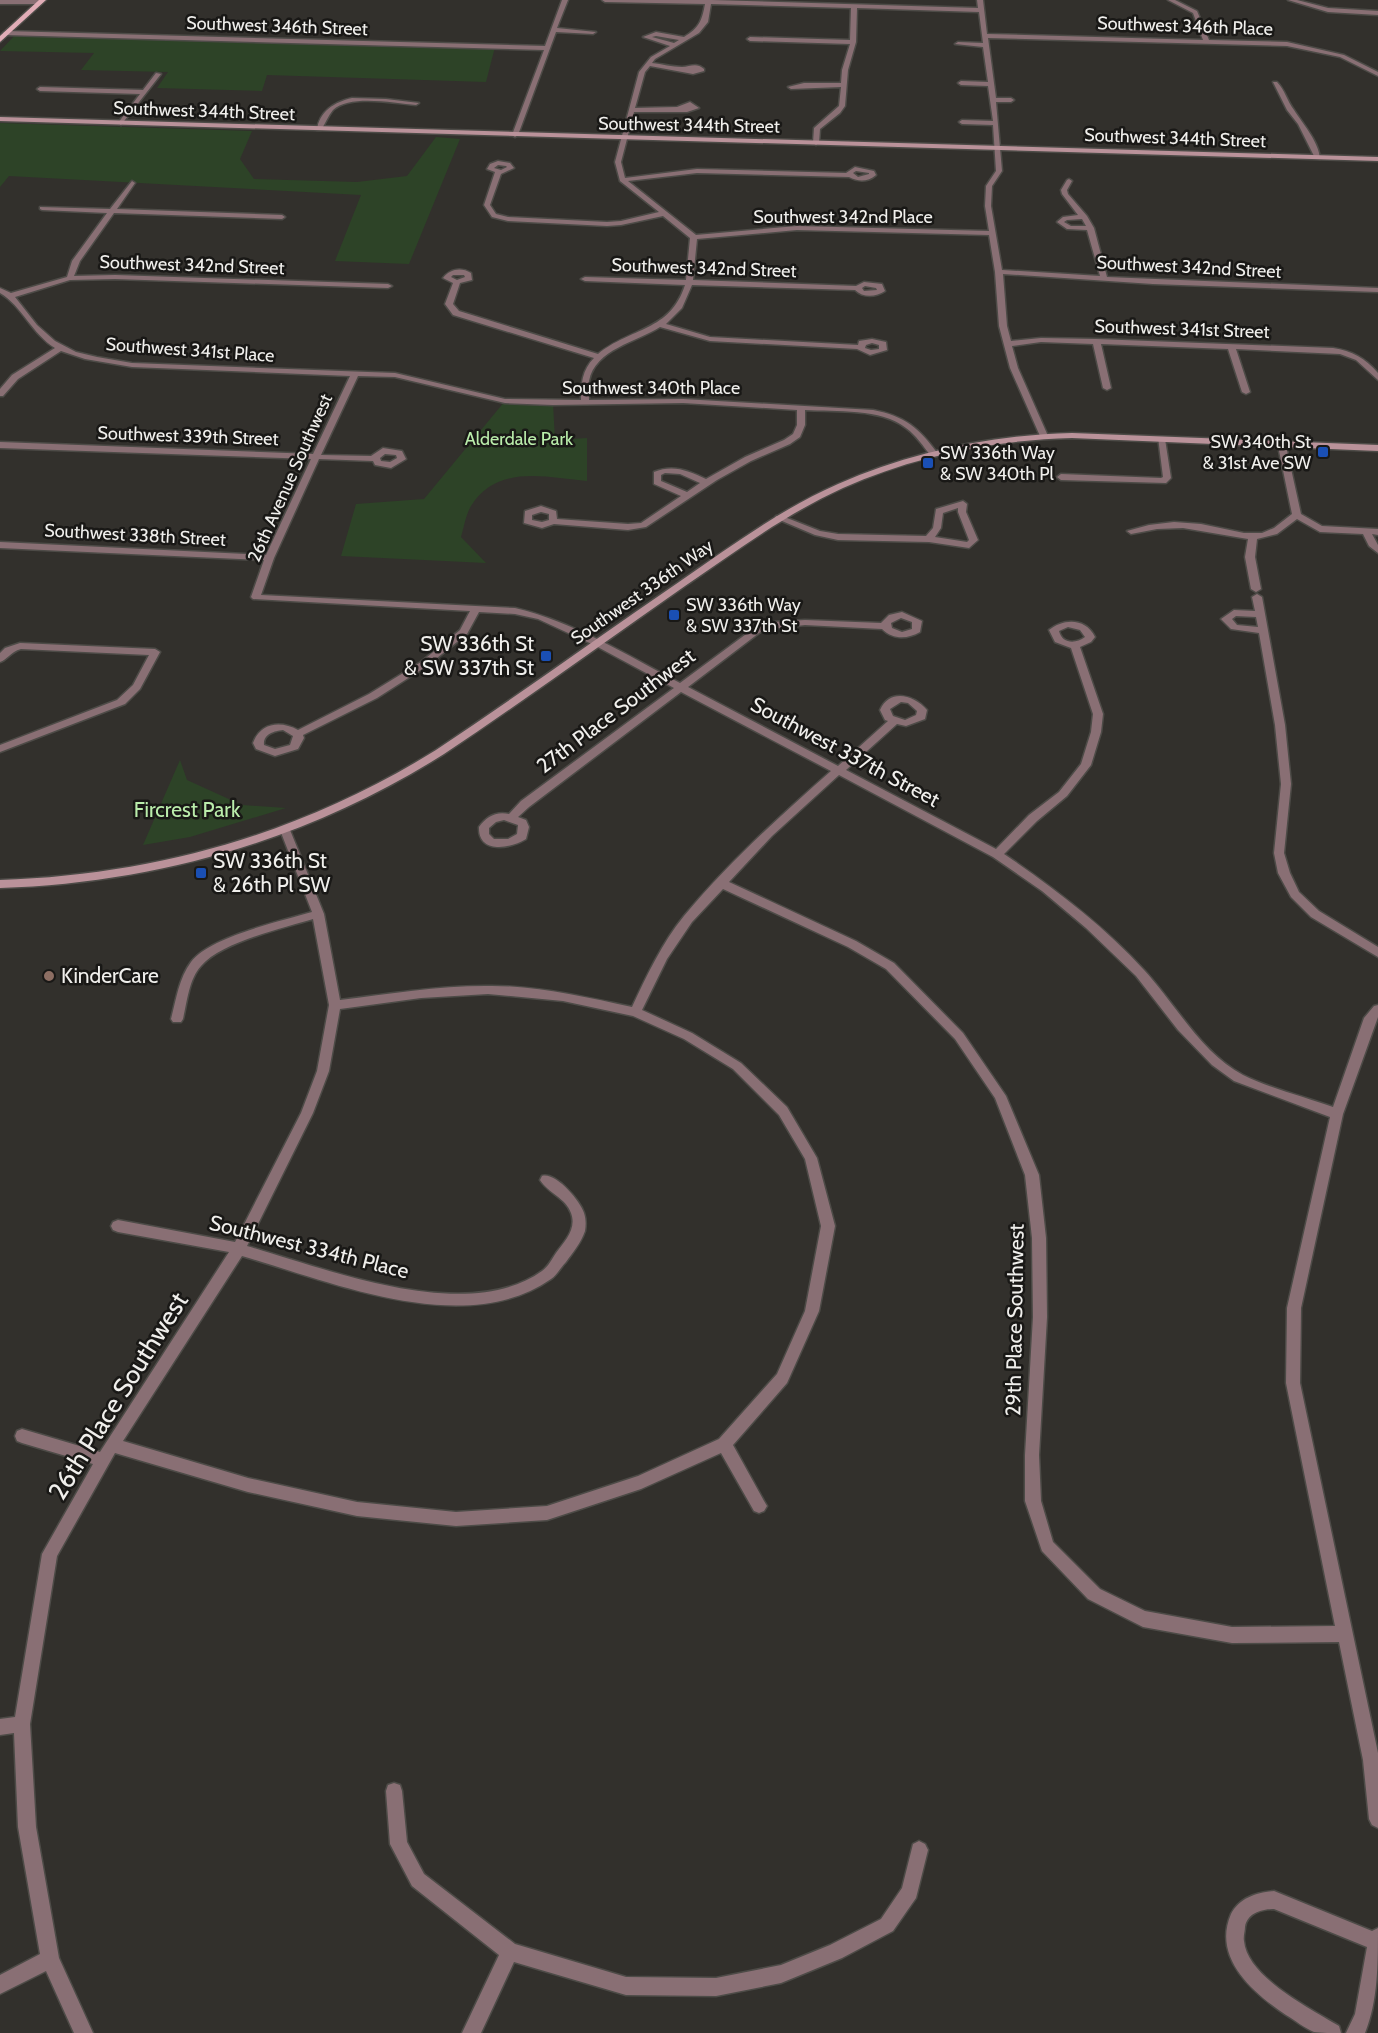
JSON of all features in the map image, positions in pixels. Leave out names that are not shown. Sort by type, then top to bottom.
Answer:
[{"type":"main road","points":[[0,40],[42,1]]},
{"type":"street","points":[[515,135],[565,0]]},
{"type":"street","points":[[605,0],[981,10]]},
{"type":"street","points":[[980,0],[996,123],[999,171],[989,186],[1003,326],[1014,368],[1044,436]]},
{"type":"street","points":[[1171,0],[1195,12],[1206,41]]},
{"type":"street","points":[[1291,0],[1328,10],[1378,13]]},
{"type":"street","points":[[0,2],[42,1]]},
{"type":"street","points":[[585,401],[585,376],[597,356],[660,325],[678,309],[688,282],[694,260],[694,237],[621,180],[618,162],[637,84],[647,64],[697,32],[705,22],[709,1]]},
{"type":"street","points":[[816,143],[817,128],[838,112],[842,106],[842,85],[853,42],[854,6]]},
{"type":"street","points":[[554,30],[593,32]]},
{"type":"street","name":"Southwest 346th Street","points":[[6,33],[547,48]]},
{"type":"street","points":[[674,45],[646,37],[656,34],[684,39]]},
{"type":"street","name":"Southwest 346th Place","points":[[985,36],[1273,43],[1309,48],[1355,61],[1378,74]]},
{"type":"street","points":[[750,39],[853,42]]},
{"type":"street","points":[[958,44],[986,45]]},
{"type":"street","points":[[647,64],[684,69]]},
{"type":"street","points":[[121,123],[158,74]]},
{"type":"street","points":[[961,83],[991,84]]},
{"type":"street","points":[[1275,83],[1290,110],[1301,123],[1318,158]]},
{"type":"street","points":[[791,87],[842,85]]},
{"type":"street","points":[[40,89],[144,93]]},
{"type":"street","points":[[319,129],[331,109],[342,102],[357,100],[416,103]]},
{"type":"street","points":[[993,100],[1011,100]]},
{"type":"street","points":[[631,110],[682,109]]},
{"type":"street","name":"Southwest 344th Street","points":[[0,119],[623,139],[1378,159]]},
{"type":"street","points":[[962,122],[996,123]]},
{"type":"street","points":[[621,180],[697,171],[849,175]]},
{"type":"street","points":[[498,172],[487,205],[494,216],[508,219],[607,224],[665,213]]},
{"type":"street","points":[[1069,181],[1064,190],[1065,194],[1085,217],[1091,228],[1104,279]]},
{"type":"street","points":[[70,278],[76,261],[132,183]]},
{"type":"street","points":[[42,208],[282,217]]},
{"type":"street","points":[[1085,217],[1065,218],[1060,222],[1069,228],[1091,228]]},
{"type":"street","name":"Southwest 342nd Place","points":[[694,237],[796,228],[992,233]]},
{"type":"street","name":"Southwest 342nd Street","points":[[999,272],[1104,279],[1378,290]]},
{"type":"street","name":"Southwest 342nd Street","points":[[10,296],[70,278],[187,279],[388,286]]},
{"type":"street","points":[[181,291],[187,279]]},
{"type":"street","name":"Southwest 342nd Street","points":[[585,279],[857,288]]},
{"type":"street","points":[[458,282],[449,304],[456,313],[597,356]]},
{"type":"street","points":[[316,294],[322,284]]},
{"type":"street","points":[[0,290],[10,296]]},
{"type":"street","name":"Southwest 341st Place","points":[[10,296],[45,337],[61,347],[103,361],[132,365],[355,373]]},
{"type":"street","points":[[660,325],[710,339],[860,347]]},
{"type":"street","name":"Southwest 341st Street","points":[[1008,344],[1041,340],[1096,341],[1333,350],[1355,354],[1378,378]]},
{"type":"street","points":[[1096,341],[1107,388]]},
{"type":"street","points":[[1231,346],[1246,392]]},
{"type":"street","points":[[0,394],[15,377],[61,347]]},
{"type":"street","name":"Southwest 340th Place","points":[[355,373],[411,377],[474,395],[506,401],[553,403],[683,401],[887,414],[911,426],[934,454]]},
{"type":"street","name":"26th Avenue Southwest","points":[[256,597],[269,558],[318,457],[355,373]]},
{"type":"street","points":[[553,521],[572,524],[637,526],[748,459],[787,442],[797,435],[801,425],[801,407]]},
{"type":"street","name":"Southwest 336th Way","points":[[0,884],[102,876],[185,861],[285,830],[358,798],[411,770],[779,518],[808,500],[853,479],[934,454],[971,446],[1044,436],[1378,448]]},
{"type":"street","points":[[1061,477],[1163,481],[1167,478],[1161,439]]},
{"type":"street","name":"Southwest 339th Street","points":[[0,445],[374,459]]},
{"type":"street","points":[[1282,446],[1297,515],[1320,529],[1378,532]]},
{"type":"street","points":[[688,496],[657,482],[657,474],[664,470],[674,470],[707,483]]},
{"type":"street","points":[[779,518],[818,533],[838,537],[929,539],[969,545],[973,543],[962,512],[963,504],[939,511],[937,528],[929,539]]},
{"type":"street","points":[[1131,531],[1158,525],[1200,526],[1253,537],[1270,534],[1297,515]]},
{"type":"street","points":[[1368,532],[1372,544],[1378,550]]},
{"type":"street","points":[[1253,537],[1250,557],[1280,725],[1286,784],[1279,853],[1284,873],[1295,894],[1315,914],[1378,953]]},
{"type":"street","name":"Southwest 338th Street","points":[[0,545],[269,558]]},
{"type":"street","name":"Southwest 337th Street","points":[[256,597],[515,611],[541,617],[597,643],[835,771],[997,854],[1046,888],[1090,925],[1140,973],[1182,1027],[1216,1062],[1238,1078],[1337,1114]]},
{"type":"street","points":[[298,734],[373,696],[424,664],[464,632],[476,608]]},
{"type":"street","points":[[1260,614],[1233,613],[1226,619],[1234,627],[1264,631]]},
{"type":"street","name":"27th Place Southwest","points":[[512,817],[525,804],[760,628],[772,624],[796,622],[886,626]]},
{"type":"street","points":[[997,854],[1033,818],[1063,794],[1086,765],[1096,732],[1098,714],[1093,693],[1075,645]]},
{"type":"street","points":[[0,659],[8,650],[20,646],[155,652],[137,687],[121,702],[0,749]]},
{"type":"street","points":[[635,1012],[663,957],[688,919],[768,832],[894,721]]},
{"type":"street","name":"26th Place Southwest","points":[[84,2033],[50,1959],[27,1827],[22,1724],[50,1554],[112,1445],[239,1249],[307,1113],[323,1071],[335,1005],[318,914],[285,830]]},
{"type":"street","name":"29th Place Southwest","points":[[722,884],[852,944],[890,966],[959,1036],[1000,1096],[1032,1175],[1039,1238],[1040,1317],[1032,1455],[1033,1501],[1047,1546],[1094,1594],[1143,1620],[1232,1635],[1346,1634]]},
{"type":"street","points":[[177,1019],[186,982],[198,961],[221,946],[318,914]]},
{"type":"street","points":[[112,1445],[248,1485],[357,1509],[456,1519],[547,1513],[641,1482],[724,1444],[782,1378],[812,1311],[828,1226],[811,1158],[783,1111],[737,1066],[688,1036],[635,1012],[563,997],[488,990],[421,994],[335,1005]]},
{"type":"street","points":[[1378,1009],[1370,1018],[1337,1114],[1294,1308],[1293,1383],[1371,1760],[1378,1819]]},
{"type":"street","name":"Southwest 334th Place","points":[[118,1226],[239,1249],[341,1281],[445,1299],[486,1300],[517,1293],[542,1278],[564,1258],[576,1237],[580,1220],[575,1203],[547,1180]]},
{"type":"street","points":[[22,1436],[103,1460]]},
{"type":"street","points":[[724,1444],[759,1506]]},
{"type":"street","points":[[0,1727],[22,1724]]},
{"type":"street","points":[[394,1791],[399,1844],[418,1880],[510,1952],[626,1986],[716,1988],[781,1974],[836,1952],[887,1925],[910,1892],[919,1850]]},
{"type":"street","points":[[1332,2033],[1259,1985],[1249,1975],[1236,1948],[1235,1935],[1237,1922],[1243,1911],[1252,1904],[1262,1900],[1274,1900],[1378,1939],[1364,2016],[1355,2033]]},
{"type":"street","points":[[471,2033],[510,1952]]},
{"type":"street","points":[[0,1984],[50,1959]]},
{"type":"green space","points":[[17,33],[495,47],[486,82],[267,75],[262,91],[157,88],[168,72],[81,70],[94,53],[0,51]]},
{"type":"green space","points":[[0,123],[252,131],[240,159],[254,179],[357,182],[407,176],[436,137],[460,139],[409,264],[335,261],[361,195],[9,176],[0,187]]},
{"type":"green space","name":"Alderdale Park","points":[[505,401],[553,403],[555,440],[587,438],[587,481],[523,476],[494,484],[482,493],[469,509],[461,537],[486,563],[341,556],[356,504],[424,499]]},
{"type":"green space","name":"Fircrest Park","points":[[180,760],[187,780],[242,805],[286,808],[190,837],[143,845]]},
{"type":"place","name":"SW 340th St & 31st Ave SW","points":[[1323,452]]},
{"type":"place","name":"SW 336th Way & SW 340th Pl","points":[[928,463]]},
{"type":"place","name":"SW 336th Way & SW 337th St","points":[[674,615]]},
{"type":"place","name":"SW 336th St & SW 337th St","points":[[546,656]]},
{"type":"place","name":"SW 336th St & 26th Pl SW","points":[[201,873]]},
{"type":"place","name":"KinderCare","points":[[49,976]]}]
